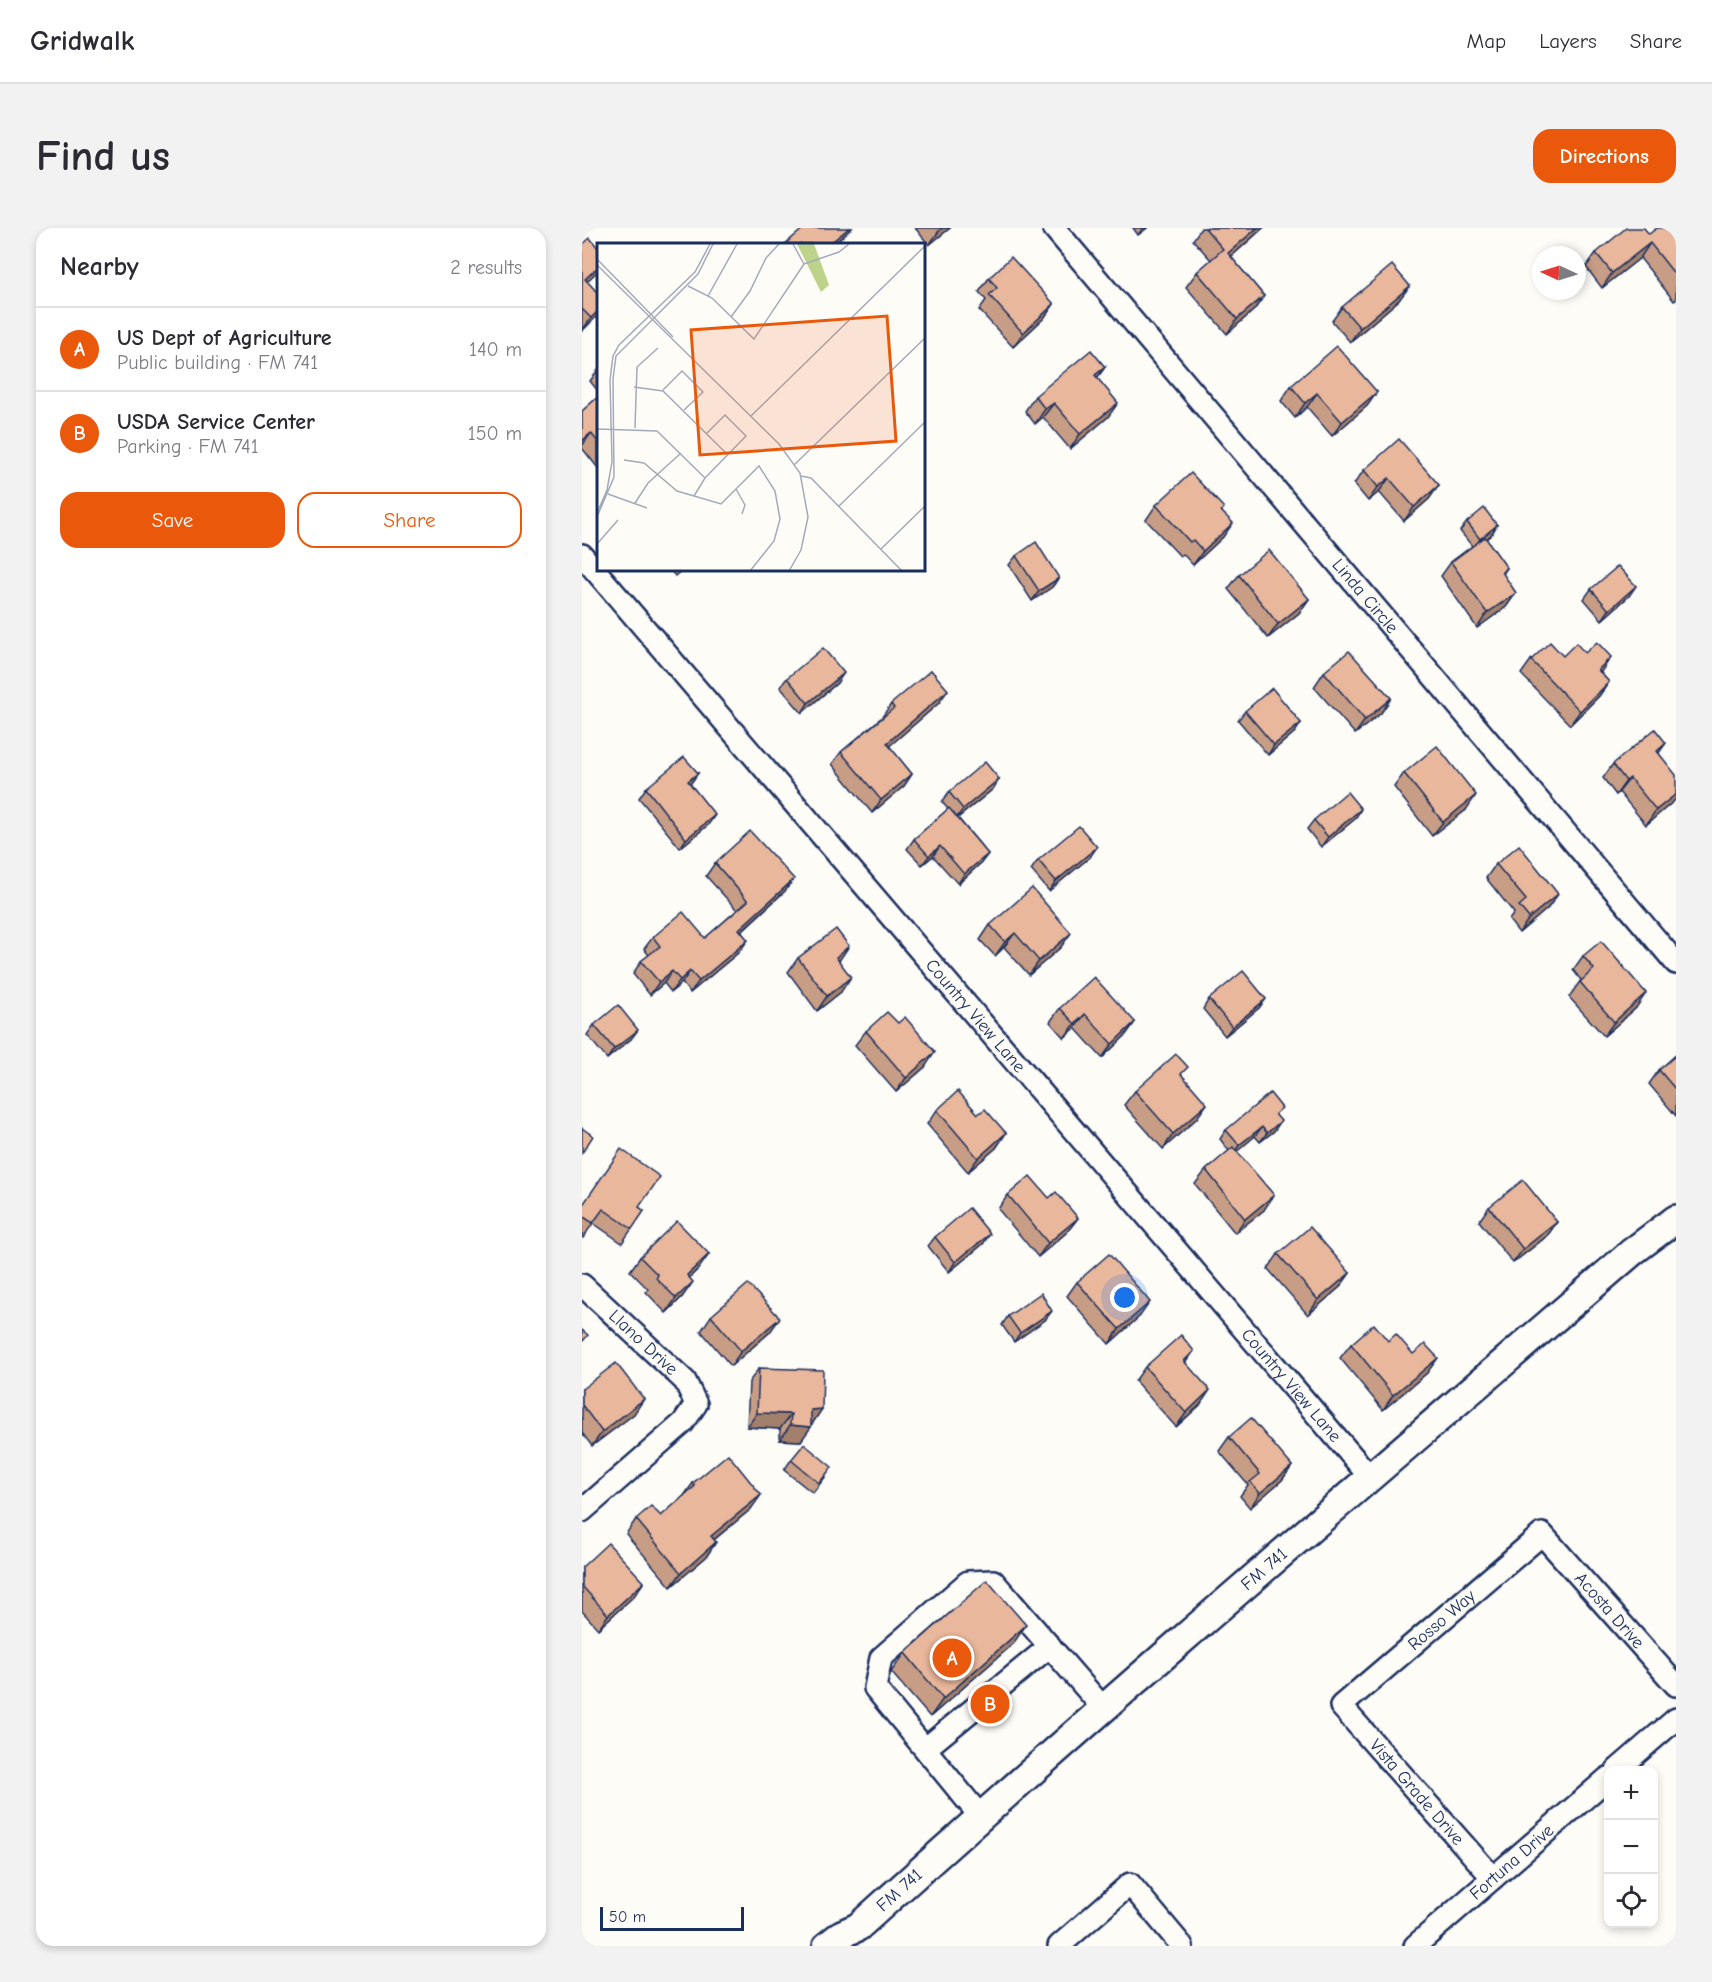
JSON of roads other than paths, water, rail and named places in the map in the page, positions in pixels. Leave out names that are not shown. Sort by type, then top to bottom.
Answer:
[{"type":"main road","name":"FM 741","points":[[827,1946],[842,1934],[852,1936],[980,1816],[1632,1252],[1676,1219]]},
{"type":"street","name":"Linda Circle","points":[[1054,228],[1676,963]]},
{"type":"street","name":"Country View Lane","points":[[582,555],[1370,1477]]},
{"type":"street","name":"Llano Drive","points":[[582,1285],[685,1381],[696,1404],[683,1423],[582,1511]]},
{"type":"street","name":"Acosta Drive","points":[[1542,1534],[1676,1685]]},
{"type":"street","name":"Rosso Way","points":[[1341,1706],[1542,1534]]},
{"type":"street","points":[[980,1816],[875,1688],[881,1658],[968,1582],[993,1581],[1104,1709]]},
{"type":"street","points":[[926,1748],[1050,1646]]},
{"type":"street","name":"Vista Grade Drive","points":[[1341,1706],[1493,1878]]},
{"type":"street","points":[[1622,1766],[1676,1719]]},
{"type":"street","name":"Fortuna Drive","points":[[1415,1946],[1604,1781]]},
{"type":"street","points":[[1059,1946],[1130,1884],[1182,1946]]},
{"type":"place","name":"US Dept of Agriculture","points":[[952,1658]]},
{"type":"place","name":"USDA Service Center","points":[[990,1704]]}]
